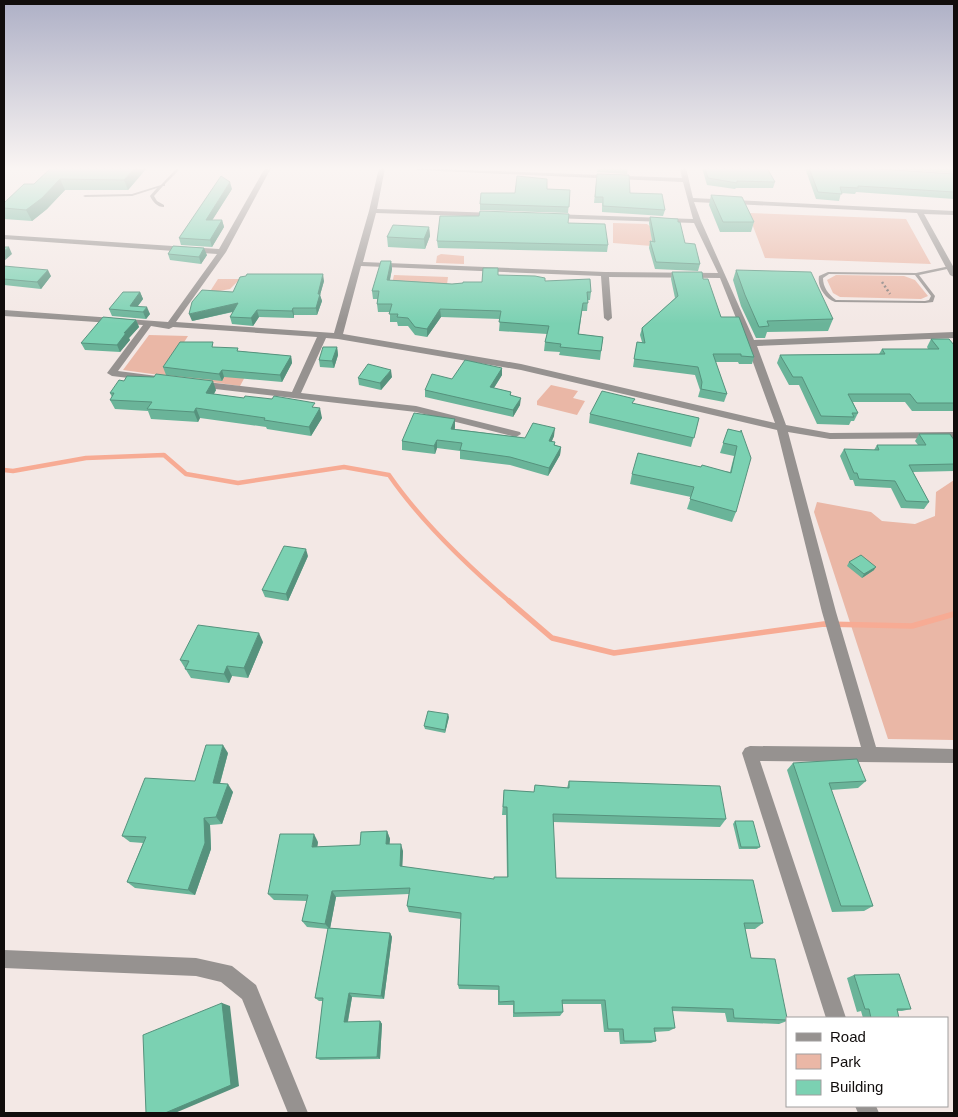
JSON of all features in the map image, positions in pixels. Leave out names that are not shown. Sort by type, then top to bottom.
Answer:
[{"type":"street","points":[[169,326],[222,252],[239,220]]},
{"type":"street","points":[[338,336],[370,220]]},
{"type":"street","points":[[670,220],[697,221],[751,342],[782,428],[829,612],[871,755]]},
{"type":"street","points":[[924,220],[953,269]]},
{"type":"street","points":[[4,237],[222,252]]},
{"type":"street","points":[[358,264],[605,274],[723,276]]},
{"type":"street","points":[[605,274],[608,318]]},
{"type":"street","points":[[4,313],[169,326],[338,336],[521,367],[782,428],[850,438],[954,436]]},
{"type":"street","points":[[148,324],[112,373],[160,379]]},
{"type":"street","points":[[295,395],[323,335]]},
{"type":"street","points":[[751,342],[954,335]]},
{"type":"street","points":[[189,382],[416,409],[516,434]]},
{"type":"street","points":[[836,1017],[750,753],[954,756]]},
{"type":"street","points":[[4,959],[196,967],[225,974],[249,992],[298,1113]]},
{"type":"lane","points":[[916,274],[933,296],[931,301],[835,301],[828,297],[820,280],[821,277],[828,274],[916,274],[953,269]]},
{"type":"path","points":[[876,274],[896,302]]},
{"type":"green space","points":[[751,220],[907,220],[931,264],[765,258]]},
{"type":"green space","points":[[613,223],[647,224],[651,227],[652,246],[613,243]]},
{"type":"green space","points":[[441,254],[464,256],[464,264],[436,263],[437,256]]},
{"type":"green space","points":[[394,275],[448,277],[444,307],[391,288]]},
{"type":"green space","points":[[836,275],[904,276],[915,280],[928,296],[921,299],[840,297],[833,293],[827,280]]},
{"type":"green space","points":[[218,279],[240,279],[230,289],[209,293]]},
{"type":"green space","points":[[149,335],[188,336],[171,363],[246,375],[240,386],[123,370]]},
{"type":"green space","points":[[551,385],[578,391],[573,398],[585,401],[577,415],[537,405],[537,401]]},
{"type":"green space","points":[[954,480],[954,740],[888,739],[814,512],[817,502],[871,512],[882,521],[915,524],[935,516],[936,492]]},
{"type":"building","points":[[191,220],[222,220],[210,240],[179,238]]},
{"type":"building","points":[[440,220],[568,220],[568,223],[605,224],[608,245],[437,241]]},
{"type":"building","points":[[651,220],[678,220],[685,243],[695,244],[700,264],[656,262],[650,241],[655,242]]},
{"type":"building","points":[[722,220],[753,220],[754,222],[723,222]]},
{"type":"building","points":[[393,225],[429,227],[424,239],[387,237]]},
{"type":"building","points":[[173,246],[204,248],[199,257],[168,254]]},
{"type":"building","points":[[381,261],[391,261],[387,280],[452,284],[482,282],[483,268],[498,268],[498,275],[535,276],[545,278],[545,281],[590,279],[591,292],[587,292],[588,303],[583,303],[578,334],[603,337],[601,351],[560,347],[561,344],[545,342],[549,326],[499,322],[501,311],[440,309],[427,329],[415,327],[408,318],[397,317],[398,314],[389,314],[392,304],[377,304],[379,291],[372,291]]},
{"type":"building","points":[[4,266],[48,270],[37,282],[4,279]]},
{"type":"building","points":[[736,270],[811,272],[833,319],[767,321],[769,326],[759,327]]},
{"type":"building","points":[[672,272],[702,272],[703,279],[708,279],[721,317],[739,317],[754,357],[741,356],[741,354],[713,354],[727,394],[701,389],[702,382],[698,367],[634,359],[637,342],[645,343],[642,328],[678,296]]},
{"type":"building","points":[[247,274],[323,274],[316,308],[293,308],[292,311],[257,310],[251,318],[230,317],[238,303],[189,314],[192,302],[202,290],[233,292],[240,277]]},
{"type":"building","points":[[123,292],[140,292],[130,306],[147,307],[143,312],[109,309]]},
{"type":"building","points":[[103,317],[136,320],[124,333],[126,333],[117,345],[81,343]]},
{"type":"building","points":[[931,339],[949,339],[954,345],[954,403],[917,403],[910,394],[848,394],[858,413],[852,413],[854,417],[821,416],[802,377],[793,377],[780,355],[885,354],[882,349],[939,349]]},
{"type":"building","points":[[180,342],[213,342],[212,347],[238,348],[237,351],[291,356],[280,375],[222,370],[219,374],[163,367]]},
{"type":"building","points":[[323,347],[337,347],[332,361],[319,360]]},
{"type":"building","points":[[465,360],[502,368],[490,387],[511,392],[510,395],[521,398],[513,410],[425,390],[432,374],[452,379]]},
{"type":"building","points":[[368,364],[391,370],[380,383],[358,378]]},
{"type":"building","points":[[156,374],[213,381],[206,393],[244,398],[245,396],[272,399],[274,396],[315,403],[312,407],[320,408],[309,427],[264,420],[265,418],[196,408],[194,412],[147,409],[152,402],[110,400],[114,393],[110,393],[119,380],[124,381],[127,376],[154,377]]},
{"type":"building","points":[[602,391],[635,399],[632,403],[699,418],[694,438],[590,414]]},
{"type":"building","points":[[414,413],[455,419],[451,429],[525,438],[533,423],[555,428],[549,441],[555,442],[554,445],[561,447],[549,468],[510,457],[460,450],[462,443],[437,440],[434,446],[402,441]]},
{"type":"building","points":[[728,429],[741,432],[741,430],[751,458],[736,512],[690,499],[694,487],[632,474],[638,453],[701,467],[702,465],[731,473],[737,446],[723,443]]},
{"type":"building","points":[[919,434],[950,434],[954,440],[954,464],[909,465],[929,502],[906,501],[895,481],[859,479],[857,473],[854,473],[844,449],[879,450],[877,445],[926,445]]},
{"type":"building","points":[[284,546],[306,549],[286,594],[262,590]]},
{"type":"building","points":[[861,555],[876,567],[864,574],[849,562]]},
{"type":"building","points":[[198,625],[259,633],[244,668],[227,666],[224,674],[185,669],[189,661],[180,660]]},
{"type":"building","points":[[428,711],[448,714],[445,730],[424,726]]},
{"type":"building","points":[[206,745],[223,745],[213,783],[228,784],[216,817],[204,818],[205,843],[188,890],[127,882],[146,837],[122,836],[145,778],[195,781]]},
{"type":"building","points":[[857,759],[866,781],[829,783],[873,906],[841,906],[793,763]]},
{"type":"building","points":[[569,781],[720,786],[726,819],[553,814],[556,878],[753,880],[763,923],[744,923],[751,958],[775,959],[786,1020],[734,1018],[733,1009],[672,1007],[675,1028],[654,1028],[656,1041],[624,1041],[623,1029],[608,1029],[605,1000],[562,1000],[563,1012],[514,1013],[514,1001],[499,1002],[499,986],[458,985],[461,913],[407,906],[410,888],[332,891],[325,924],[302,921],[308,895],[268,894],[280,834],[314,834],[312,847],[360,845],[361,832],[387,831],[386,844],[401,844],[400,866],[494,879],[494,877],[508,877],[507,807],[503,807],[504,790],[534,792],[535,785],[569,788]]},
{"type":"building","points":[[735,821],[753,821],[760,847],[741,847]]},
{"type":"building","points":[[328,928],[390,933],[381,996],[349,993],[344,1022],[380,1021],[377,1057],[316,1058],[323,998],[315,998]]},
{"type":"building","points":[[899,974],[911,1009],[897,1009],[899,1017],[871,1017],[869,1009],[865,1009],[854,975]]},
{"type":"building","points":[[222,1003],[231,1085],[165,1113],[146,1113],[143,1035]]},
{"type":"waterway","points":[[4,470],[13,471],[86,458],[164,455],[186,474],[238,483],[344,467],[389,475],[430,526],[478,574],[510,602]]},
{"type":"waterway","points":[[509,601],[552,638],[614,653],[824,624],[912,626],[954,614]]}]
